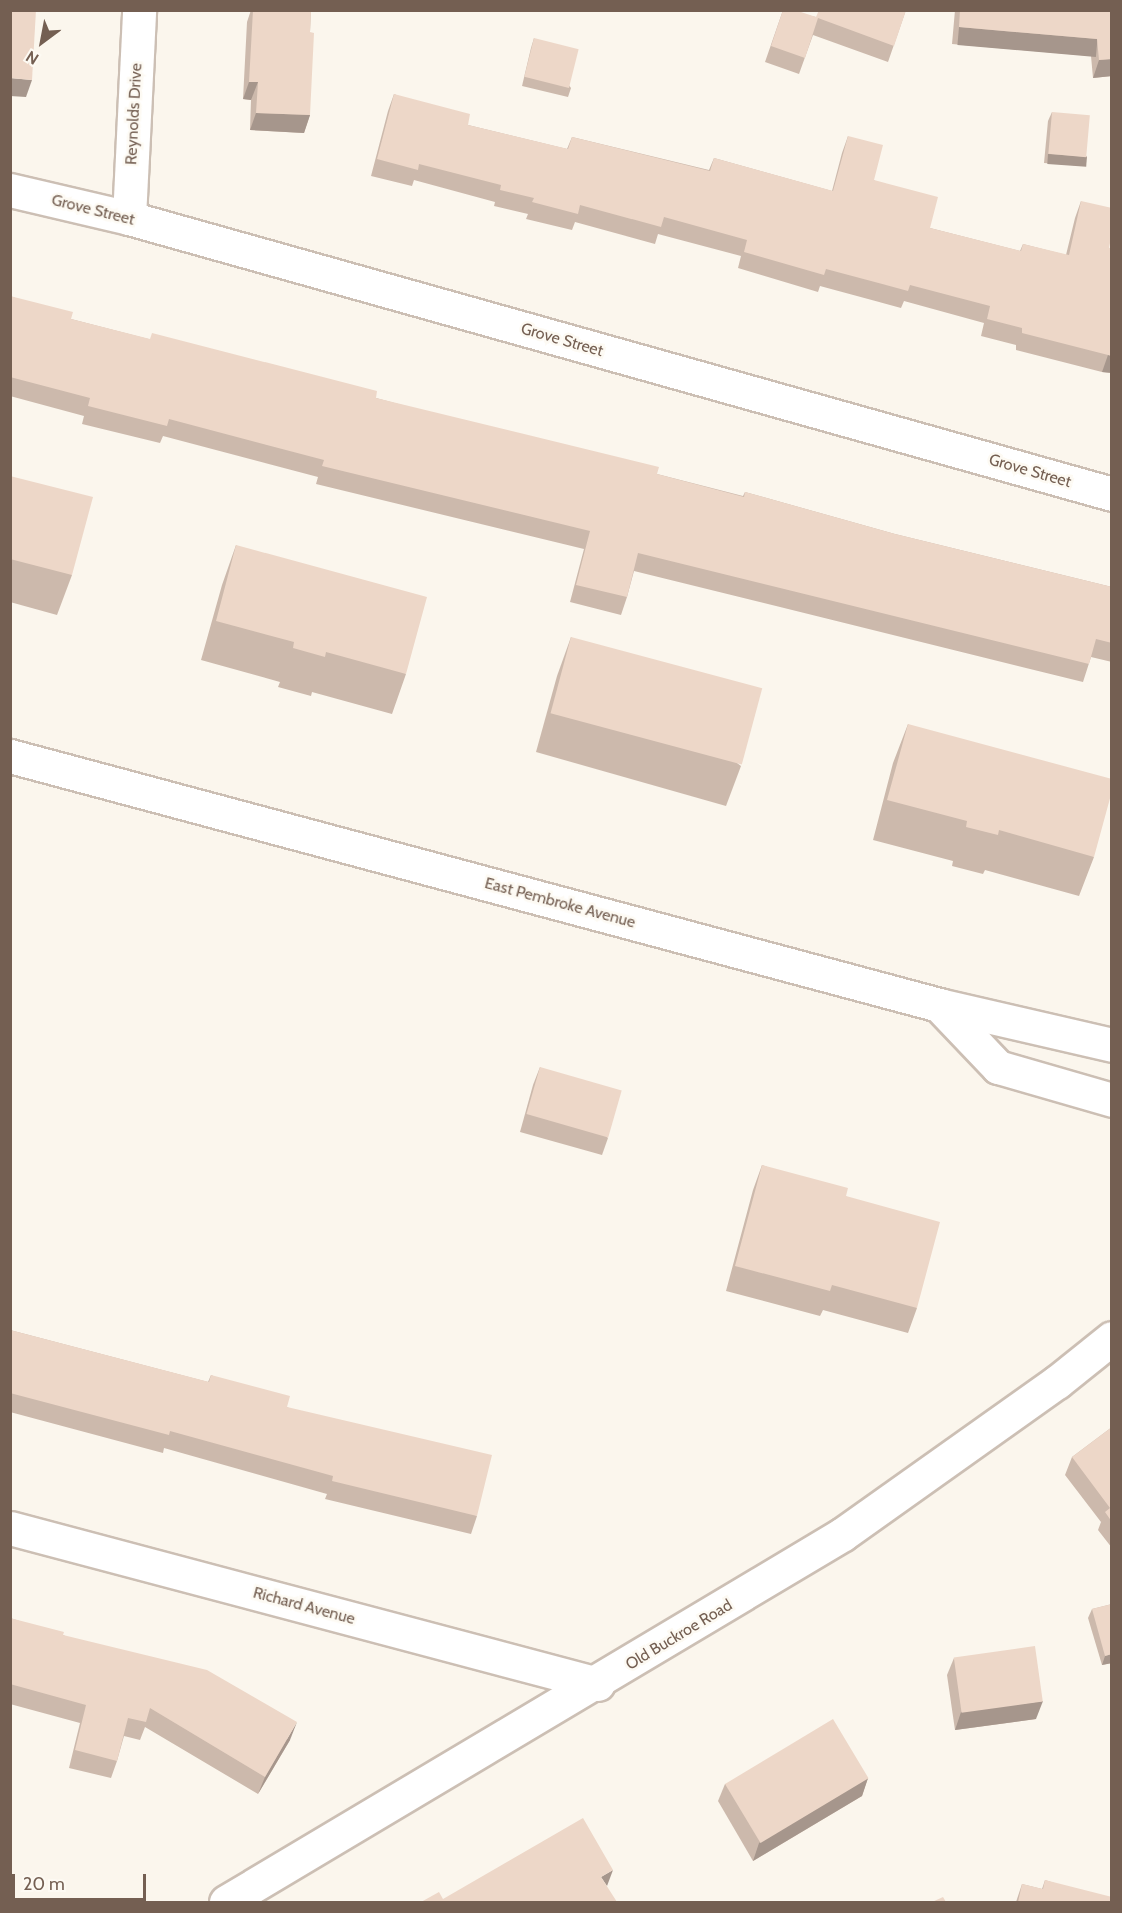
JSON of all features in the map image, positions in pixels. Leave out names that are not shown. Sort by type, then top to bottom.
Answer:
[{"type":"main road","name":"Reynolds Drive","points":[[129,218],[139,10]]},
{"type":"main road","name":"Grove Street","points":[[10,190],[129,218],[1112,494]]},
{"type":"main road","name":"East Pembroke Avenue","points":[[10,756],[939,1005],[1112,1045]]},
{"type":"main road","points":[[939,1005],[998,1067],[1112,1100]]},
{"type":"main road","name":"Old Buckroe Road","points":[[226,1902],[598,1684],[843,1534],[1042,1394],[1112,1338]]},
{"type":"main road","name":"Richard Avenue","points":[[10,1528],[598,1684]]},
{"type":"building","points":[[10,10],[36,10],[32,80],[10,78]]},
{"type":"building","points":[[253,10],[311,10],[310,32],[314,33],[310,115],[256,113],[258,82],[249,82]]},
{"type":"building","points":[[783,10],[795,10],[816,17],[819,10],[906,10],[894,46],[818,18],[805,58],[771,46]]},
{"type":"building","points":[[960,10],[1112,10],[1112,59],[1099,60],[1097,39],[959,27]]},
{"type":"building","points":[[534,38],[579,49],[569,88],[524,77]]},
{"type":"building","points":[[394,94],[470,114],[468,125],[568,149],[572,137],[710,171],[714,158],[833,191],[848,136],[883,145],[874,180],[938,197],[930,228],[1021,251],[1023,244],[1069,255],[1081,201],[1112,208],[1112,233],[1109,248],[1112,247],[1112,356],[1022,333],[1022,328],[987,319],[990,306],[910,285],[908,291],[826,269],[824,275],[744,252],[747,240],[664,217],[661,227],[580,205],[578,214],[532,202],[534,198],[500,190],[501,185],[419,164],[418,170],[377,159]]},
{"type":"building","points":[[1052,112],[1090,115],[1086,157],[1048,154]]},
{"type":"building","points":[[10,296],[73,312],[71,319],[150,339],[152,333],[377,391],[376,398],[659,467],[657,474],[744,497],[745,492],[895,534],[1112,587],[1112,643],[1096,639],[1089,664],[638,553],[627,597],[576,585],[590,531],[322,466],[324,460],[169,419],[167,426],[88,406],[90,398],[10,377]]},
{"type":"building","points":[[10,476],[93,497],[72,575],[10,559]]},
{"type":"building","points":[[236,545],[427,597],[406,674],[326,652],[325,657],[293,648],[294,642],[216,621]]},
{"type":"building","points":[[571,637],[762,688],[742,765],[551,713]]},
{"type":"building","points":[[908,724],[1112,779],[1112,791],[1094,857],[999,830],[998,835],[966,827],[967,821],[887,800]]},
{"type":"building","points":[[540,1067],[622,1090],[608,1138],[526,1114]]},
{"type":"building","points":[[762,1165],[848,1188],[846,1196],[940,1222],[917,1308],[832,1285],[830,1291],[735,1266]]},
{"type":"building","points":[[10,1330],[209,1382],[211,1375],[290,1396],[287,1407],[492,1455],[477,1516],[332,1481],[333,1476],[170,1431],[169,1435],[10,1393]]},
{"type":"building","points":[[1112,1427],[1112,1522],[1105,1512],[1110,1508],[1072,1457]]},
{"type":"building","points":[[1112,1604],[1112,1654],[1105,1656],[1092,1609]]},
{"type":"building","points":[[10,1618],[64,1632],[63,1635],[207,1670],[297,1722],[265,1777],[150,1708],[146,1722],[128,1718],[117,1761],[75,1750],[86,1705],[10,1684]]},
{"type":"building","points":[[1035,1646],[1043,1701],[962,1713],[954,1657]]},
{"type":"building","points":[[833,1719],[869,1778],[761,1843],[725,1784]]},
{"type":"building","points":[[583,1818],[613,1870],[601,1877],[617,1902],[421,1902],[439,1892],[443,1899]]},
{"type":"building","points":[[1045,1880],[1112,1897],[1112,1902],[1018,1902],[1022,1884],[1043,1889]]},
{"type":"building","points":[[943,1897],[946,1902],[932,1902]]}]
